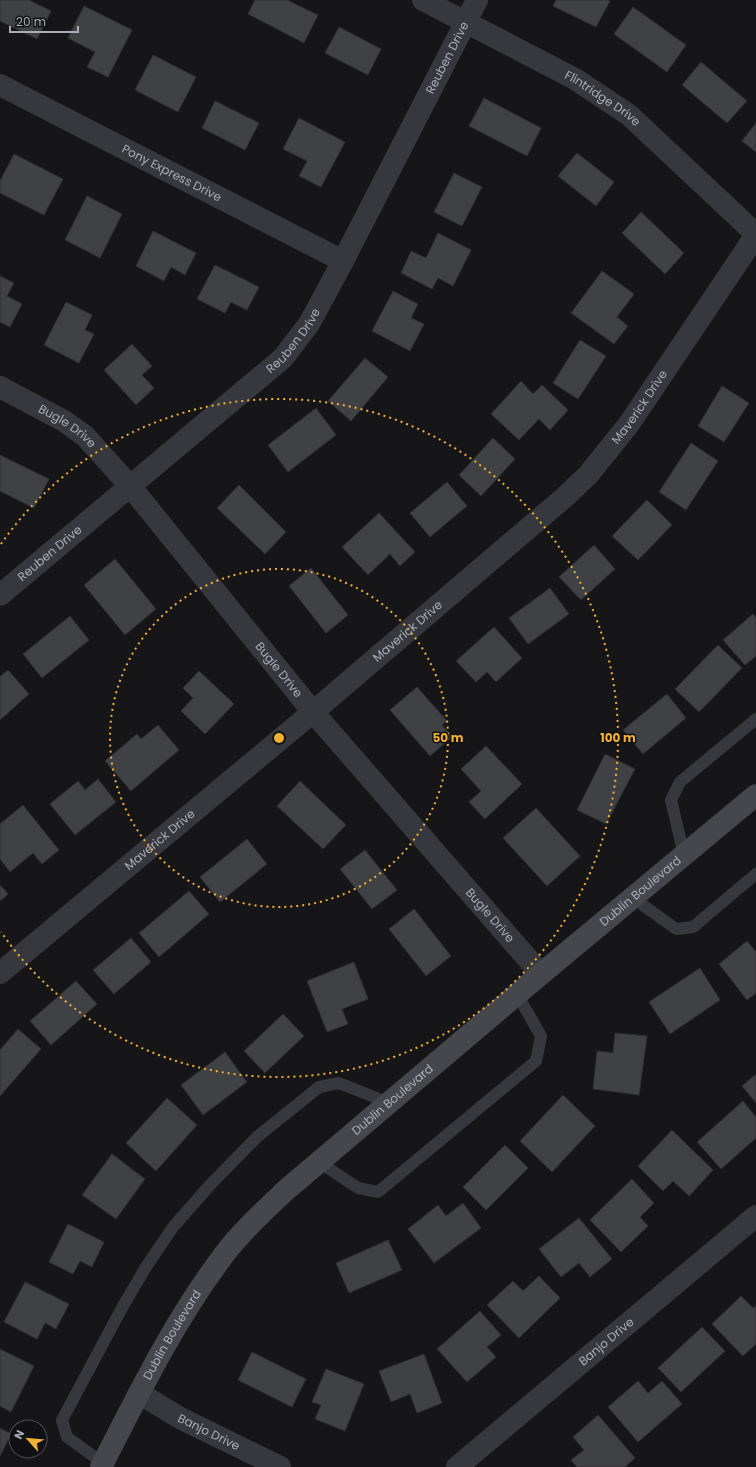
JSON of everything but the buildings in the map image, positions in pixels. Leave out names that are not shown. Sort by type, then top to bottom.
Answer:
[{"type":"main road","name":"Dublin Boulevard","points":[[102,1465],[139,1393],[201,1288],[224,1255],[253,1222],[286,1190],[517,994],[756,795]]},
{"type":"street","name":"Flintridge Drive","points":[[423,0],[575,80],[629,115],[756,234]]},
{"type":"street","name":"Reuben Drive","points":[[0,594],[283,358],[309,324],[477,0]]},
{"type":"street","name":"Pony Express Drive","points":[[0,85],[343,261]]},
{"type":"street","name":"Maverick Drive","points":[[0,973],[313,712],[566,496],[588,475],[628,424],[756,234]]},
{"type":"street","name":"Bugle Drive","points":[[0,387],[64,421],[85,436],[130,486],[313,712],[541,974]]},
{"type":"street","name":"Banjo Drive","points":[[457,1467],[756,1216]]},
{"type":"street","name":"Banjo Drive","points":[[139,1393],[180,1418],[280,1467]]},
{"type":"lane","points":[[684,855],[671,800],[680,782],[756,719]]},
{"type":"lane","points":[[633,898],[676,928],[692,927],[756,874]]},
{"type":"lane","points":[[319,1162],[358,1188],[378,1192],[536,1061],[541,1036],[517,994]]},
{"type":"lane","points":[[102,1465],[66,1437],[62,1420],[122,1306],[173,1227],[210,1185],[256,1137],[319,1087],[339,1083],[389,1103]]}]
